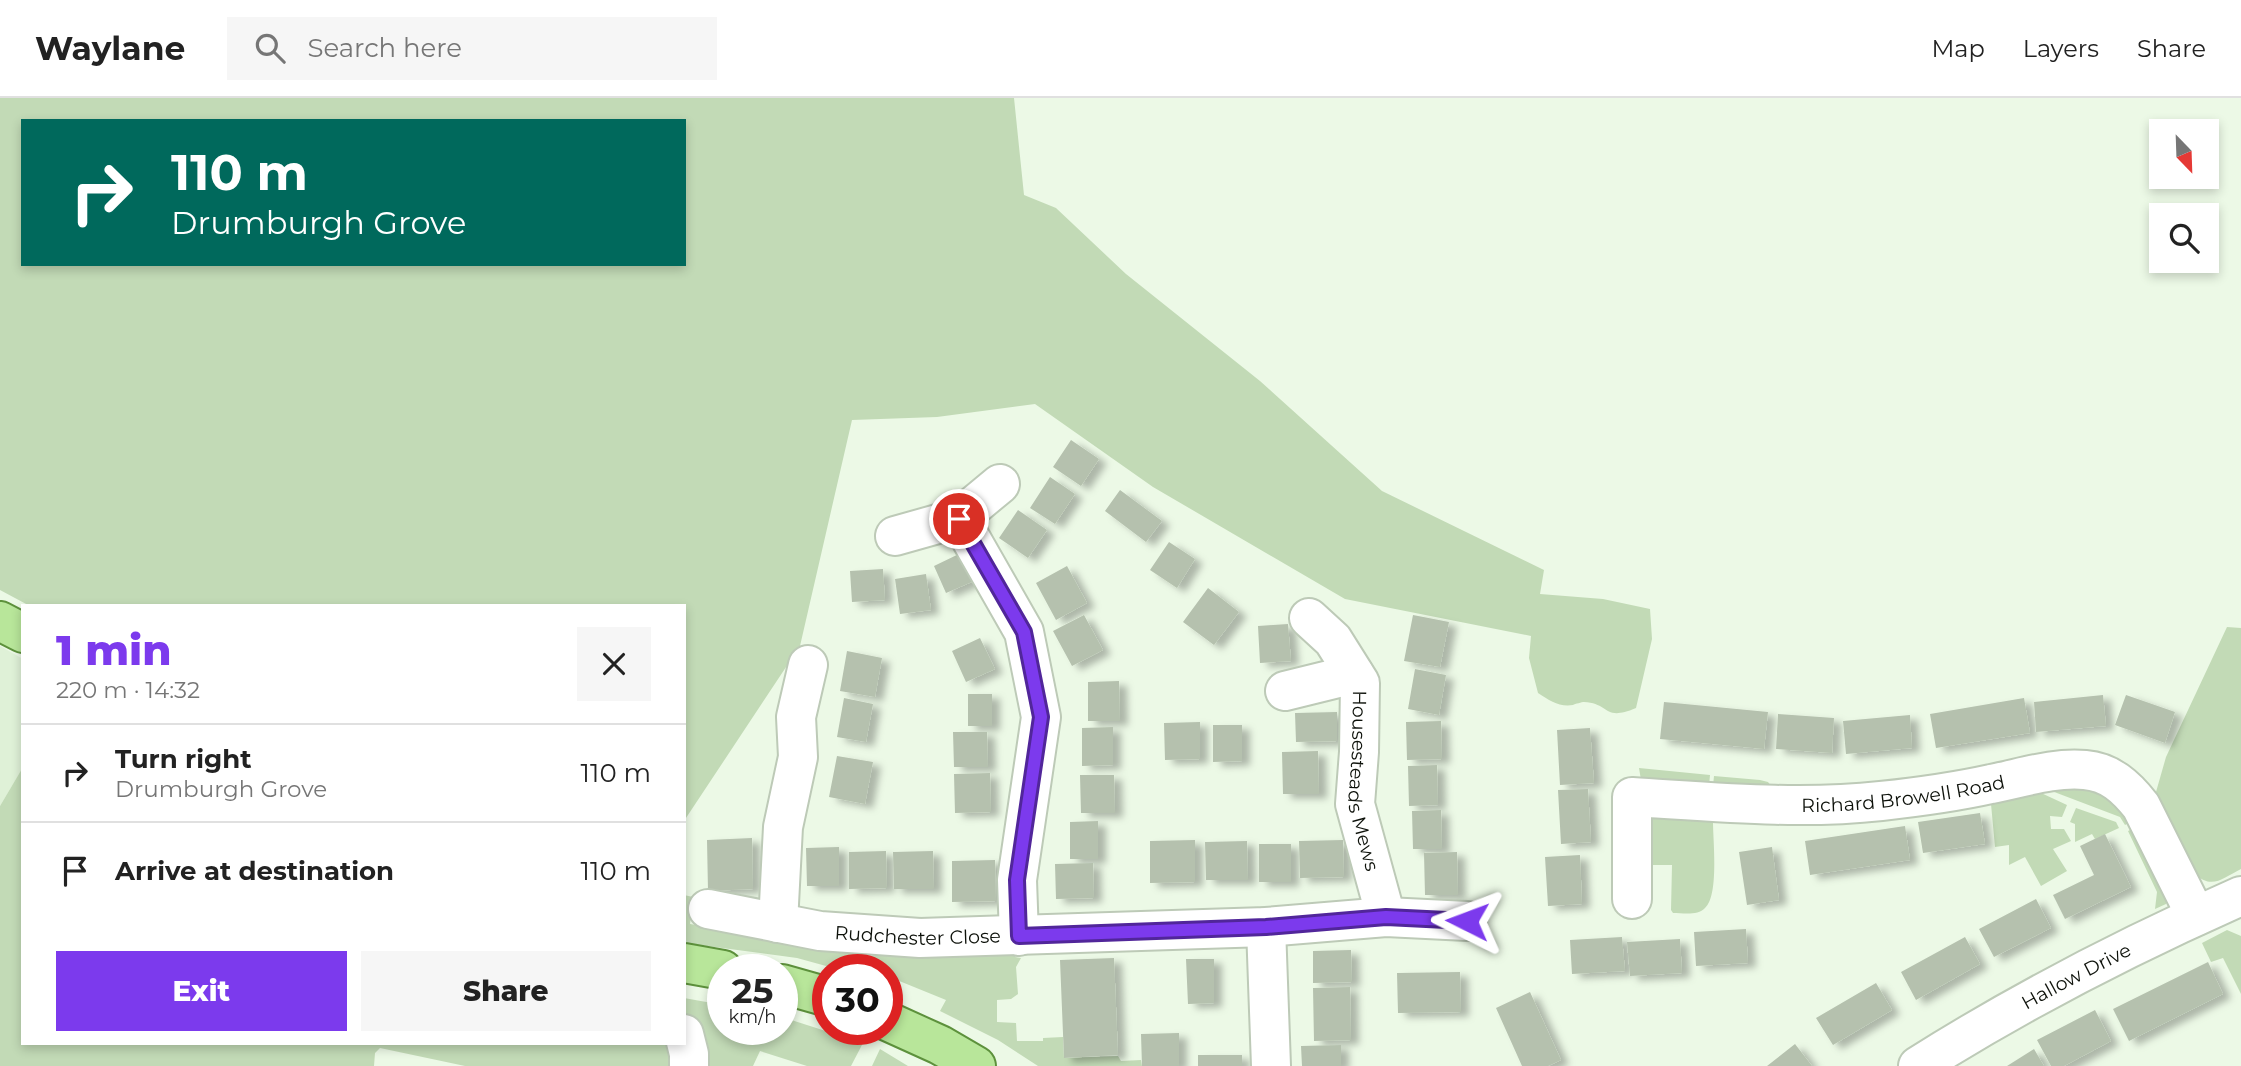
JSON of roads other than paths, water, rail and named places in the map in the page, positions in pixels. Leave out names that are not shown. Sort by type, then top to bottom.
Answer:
[{"type":"main road","points":[[0,621],[21,633]]},
{"type":"main road","points":[[686,963],[707,967]]},
{"type":"main road","points":[[903,1028],[940,1045],[975,1066]]},
{"type":"street","points":[[895,536],[959,519],[1000,484]]},
{"type":"street","points":[[959,519],[1024,632],[1041,717],[1017,880],[1019,936]]},
{"type":"street","name":"Housesteads Mews","points":[[1309,618],[1334,640],[1360,683],[1359,752],[1354,804],[1386,917]]},
{"type":"street","points":[[778,923],[783,827],[798,757],[796,718],[808,665]]},
{"type":"street","points":[[1285,691],[1354,674]]},
{"type":"street","name":"Richard Browell Road","points":[[1632,899],[1632,797],[1762,806],[1817,806],[1950,793],[2055,771],[2082,770],[2101,772],[2130,792],[2141,806],[2196,916]]},
{"type":"street","name":"Hallow Drive","points":[[1918,1066],[2066,980],[2196,916],[2241,897]]},
{"type":"street","name":"Rudchester Close","points":[[708,909],[820,931],[920,938],[1266,927],[1386,917],[1467,921]]},
{"type":"street","points":[[1266,927],[1271,1066]]},
{"type":"street","points":[[686,1045],[689,1066]]}]
